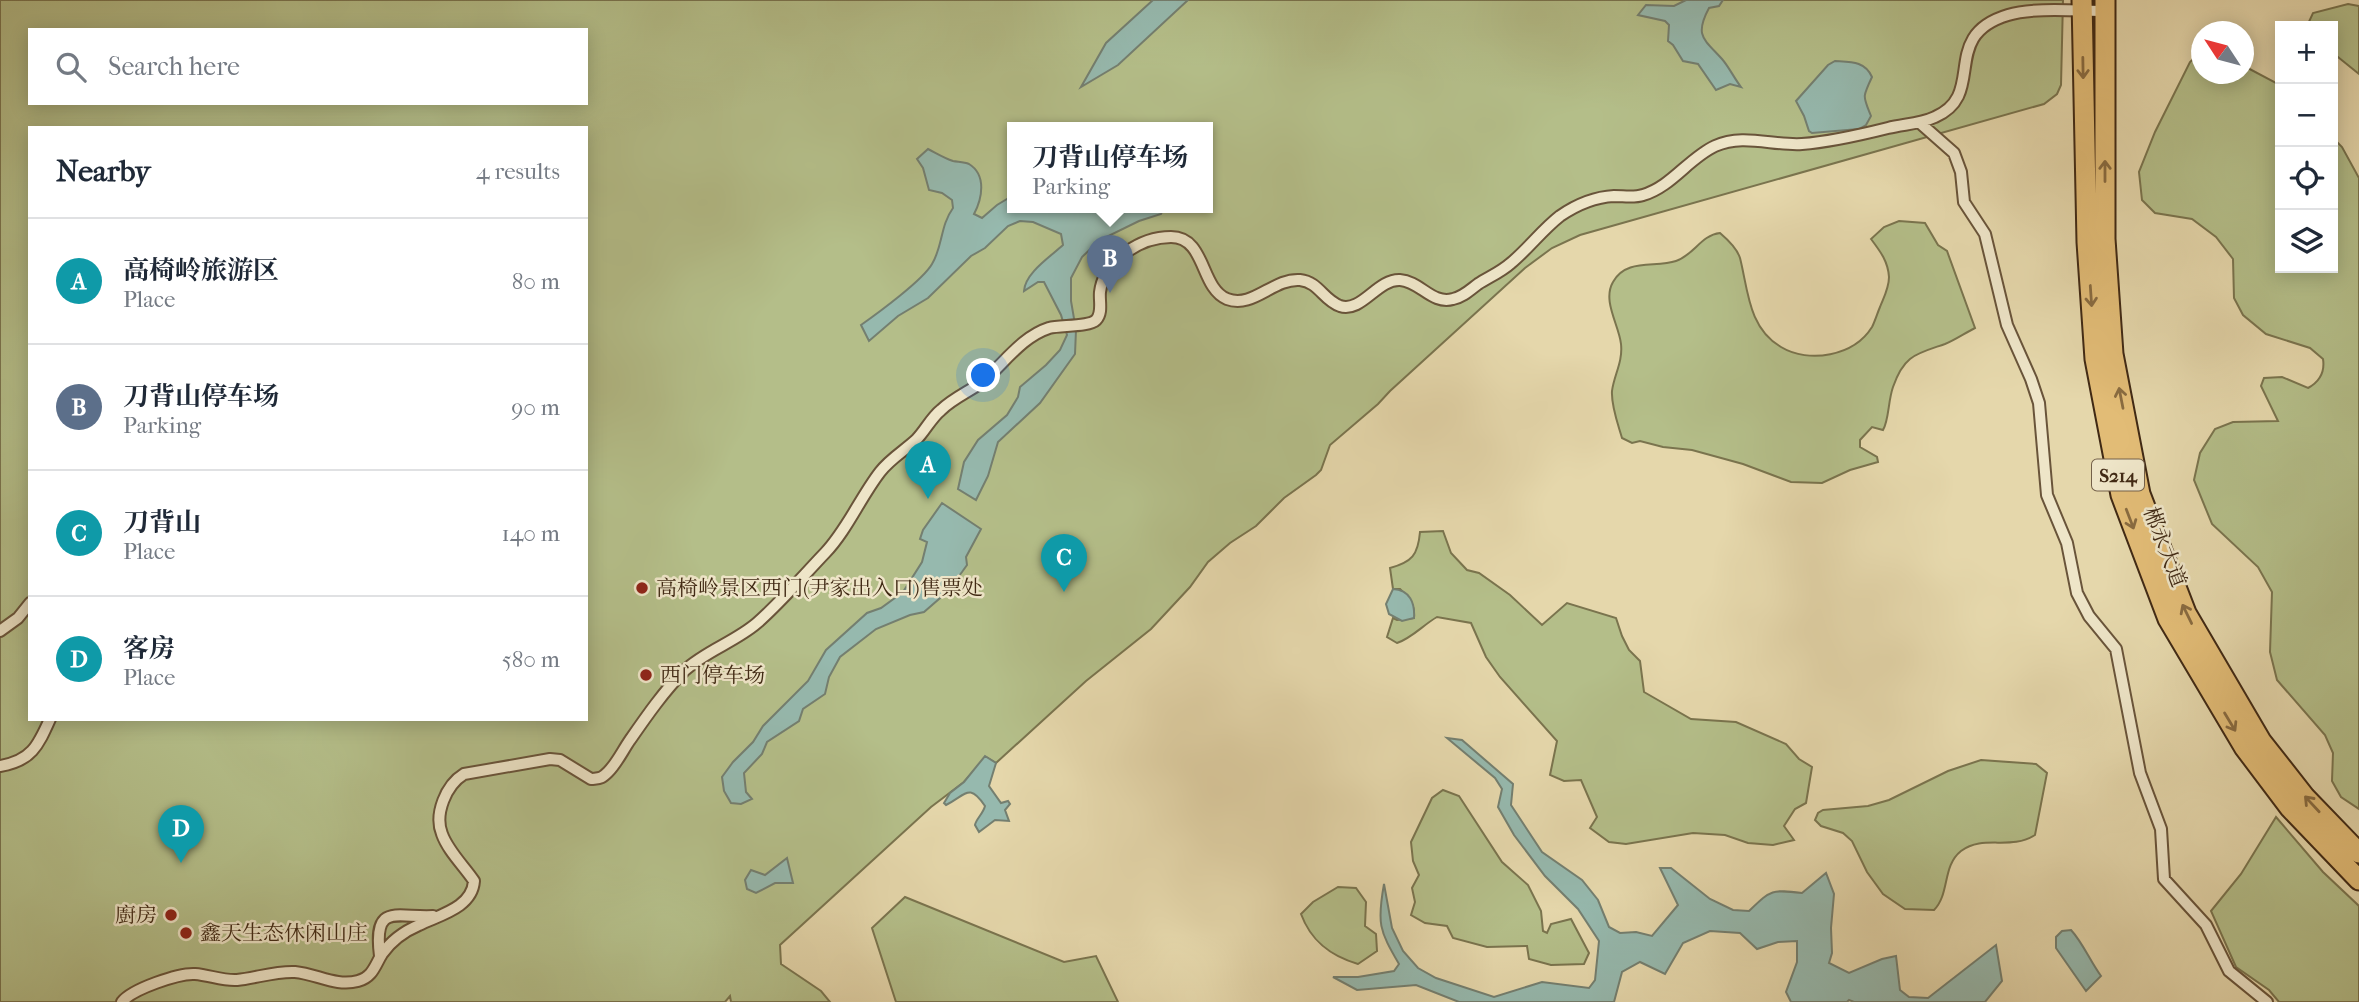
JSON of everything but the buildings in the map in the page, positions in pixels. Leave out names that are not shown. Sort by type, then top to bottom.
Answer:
[{"type":"highway","name":"郴永大道","points":[[2105,5],[2105,239],[2113,354],[2140,494],[2186,613],[2261,741],[2305,797],[2359,853]]},
{"type":"highway","name":"郴永大道","points":[[2082,6],[2087,242],[2094,346],[2121,495],[2168,620],[2244,747],[2290,808],[2359,880]]},
{"type":"street","points":[[380,956],[405,932],[461,904],[473,889],[474,881],[446,841],[440,822],[444,800],[457,779],[464,774],[550,758],[560,760],[591,779],[605,775],[682,673],[756,624],[831,547],[880,471],[919,437],[940,410],[988,377],[1007,357],[1044,329],[1096,321],[1100,312],[1103,278],[1110,266],[1133,249],[1168,237],[1184,239],[1194,250],[1219,294],[1232,300],[1247,300],[1282,281],[1298,280],[1309,282],[1333,302],[1346,307],[1354,305],[1383,284],[1402,280],[1419,286],[1435,298],[1448,300],[1460,297],[1502,271],[1560,216],[1574,208],[1599,197],[1634,197],[1650,192],[1714,146],[1737,140],[1809,143],[1920,123],[1938,116],[1956,103],[1963,88],[1966,50],[1982,29],[2011,13],[2105,5]]},
{"type":"street","points":[[1920,123],[1954,153],[1961,172],[1964,202],[1985,233],[2007,325],[2039,403],[2047,495],[2067,543],[2077,593],[2089,615],[2116,649],[2140,773],[2161,828],[2164,879],[2206,925],[2229,971],[2267,1002]]},
{"type":"street","points":[[0,631],[18,618],[28,606]]},
{"type":"street","points":[[0,766],[16,763],[30,754],[40,741],[49,721]]},
{"type":"street","points":[[122,1002],[140,989],[192,974],[236,980],[296,972],[329,981],[359,981],[377,966],[380,956],[379,930],[387,918],[396,914],[439,916]]},
{"type":"green space","points":[[0,0],[2063,0],[2061,85],[2057,94],[2044,104],[1580,235],[1552,248],[1525,268],[1330,445],[1321,470],[1316,475],[1284,498],[1256,526],[1208,562],[1190,587],[1151,629],[1086,681],[996,763],[986,757],[964,782],[931,807],[780,945],[781,964],[821,991],[830,1002],[731,1002],[730,996],[725,1002],[0,1002]]},
{"type":"green space","points":[[2348,4],[2359,6],[2359,74],[2338,57],[2338,21],[2309,21],[2313,13]]},
{"type":"green space","points":[[2190,62],[2191,84],[2254,84],[2254,71],[2275,82],[2275,273],[2338,273],[2338,143],[2359,178],[2359,809],[2341,797],[2332,781],[2333,753],[2325,735],[2277,680],[2270,652],[2272,592],[2258,567],[2212,524],[2194,480],[2200,453],[2215,429],[2233,422],[2278,421],[2261,386],[2264,378],[2282,377],[2308,388],[2320,376],[2323,359],[2310,348],[2266,334],[2243,315],[2234,298],[2233,259],[2216,237],[2192,219],[2155,213],[2142,200],[2139,172],[2155,132]]},
{"type":"green space","points":[[1899,221],[1925,223],[1938,245],[1947,251],[1975,328],[1912,357],[1902,368],[1893,387],[1883,430],[1872,427],[1860,440],[1860,447],[1877,457],[1878,462],[1850,470],[1822,483],[1791,482],[1743,464],[1692,450],[1640,441],[1632,443],[1622,438],[1612,397],[1621,357],[1621,344],[1609,297],[1613,282],[1619,274],[1641,265],[1676,261],[1708,237],[1720,233],[1739,254],[1751,307],[1770,339],[1792,352],[1817,356],[1830,354],[1854,345],[1872,327],[1889,277],[1885,261],[1871,239],[1884,227]]},
{"type":"green space","points":[[1443,531],[1451,553],[1467,570],[1479,573],[1510,595],[1542,625],[1567,603],[1616,618],[1629,650],[1640,661],[1644,692],[1691,719],[1736,722],[1786,744],[1799,759],[1812,767],[1806,803],[1795,809],[1784,826],[1794,840],[1773,845],[1748,843],[1725,835],[1693,833],[1626,844],[1609,842],[1590,828],[1597,817],[1581,780],[1564,781],[1550,775],[1557,741],[1500,677],[1486,657],[1471,623],[1437,617],[1397,643],[1387,637],[1393,618],[1414,618],[1413,605],[1409,599],[1400,589],[1393,589],[1390,568],[1413,556],[1420,532]]},
{"type":"green space","points":[[1981,760],[2036,764],[2047,773],[2035,835],[2016,842],[1979,844],[1961,851],[1951,864],[1942,896],[1934,910],[1905,909],[1883,894],[1867,872],[1852,841],[1843,833],[1821,826],[1815,820],[1823,810],[1868,806],[1889,800],[1948,771]]},
{"type":"green space","points":[[1443,790],[1459,796],[1502,862],[1528,885],[1541,911],[1543,931],[1547,933],[1551,924],[1571,919],[1589,953],[1584,964],[1551,965],[1529,959],[1527,946],[1487,947],[1453,938],[1447,926],[1425,923],[1411,915],[1415,902],[1412,888],[1419,875],[1413,861],[1411,842],[1432,798]]},
{"type":"green space","points":[[2276,817],[2323,872],[2359,906],[2359,1002],[2279,1002],[2269,990],[2236,967],[2211,911],[2241,874]]},
{"type":"green space","points":[[1338,887],[1356,888],[1366,902],[1365,926],[1376,934],[1377,951],[1358,964],[1330,952],[1316,940],[1301,914],[1313,902]]},
{"type":"green space","points":[[905,897],[1064,962],[1096,956],[1118,1002],[896,1002],[872,928]]},
{"type":"water","points":[[1153,0],[1188,0],[1118,65],[1081,87],[1106,43]]},
{"type":"water","points":[[1686,0],[1723,0],[1719,6],[1709,8],[1702,25],[1703,37],[1725,62],[1741,87],[1730,84],[1716,90],[1698,64],[1683,61],[1668,41],[1669,25],[1665,21],[1638,15],[1646,5],[1674,6]]},
{"type":"water","points":[[1835,61],[1857,63],[1869,72],[1872,77],[1865,97],[1871,116],[1866,125],[1859,129],[1812,133],[1796,101],[1828,65]]},
{"type":"water","points":[[928,149],[950,160],[969,164],[975,169],[981,181],[981,188],[974,214],[982,218],[1007,199],[1007,213],[1161,213],[1100,240],[1082,257],[1071,278],[1071,301],[1076,330],[1075,354],[1040,403],[998,442],[988,476],[976,500],[958,489],[964,462],[978,440],[1007,415],[1018,397],[1020,387],[1060,350],[1067,335],[1061,315],[1044,282],[1038,282],[1024,291],[1033,272],[1063,245],[1061,234],[1033,222],[1020,221],[1008,226],[985,248],[971,256],[928,298],[898,316],[869,341],[861,325],[900,296],[927,271],[936,257],[953,208],[952,200],[942,193],[929,190],[923,168],[917,159]]},
{"type":"water","points":[[942,503],[981,529],[966,557],[967,565],[947,592],[924,612],[876,629],[840,657],[829,677],[825,694],[803,709],[799,721],[767,742],[762,754],[744,773],[746,792],[752,799],[741,804],[731,803],[724,791],[722,777],[753,742],[763,726],[808,681],[826,650],[867,613],[881,608],[903,592],[922,562],[927,542],[920,539],[923,530]]},
{"type":"water","points":[[1393,589],[1404,592],[1410,598],[1414,607],[1414,618],[1402,621],[1389,614],[1386,604]]},
{"type":"water","points":[[1447,738],[1462,740],[1513,784],[1511,805],[1542,852],[1582,880],[1598,900],[1609,927],[1620,933],[1636,932],[1652,936],[1678,905],[1660,868],[1671,868],[1710,899],[1733,910],[1749,911],[1762,899],[1777,891],[1802,893],[1826,873],[1834,894],[1832,953],[1829,963],[1849,973],[1896,956],[1900,990],[1909,997],[1928,998],[1996,945],[2002,981],[1985,1002],[1791,1002],[1786,992],[1797,962],[1797,941],[1778,942],[1757,949],[1740,933],[1710,931],[1683,943],[1665,974],[1640,962],[1622,972],[1614,1002],[1459,1002],[1416,985],[1357,990],[1333,977],[1358,977],[1394,971],[1399,964],[1381,926],[1384,884],[1392,928],[1403,951],[1418,968],[1436,978],[1494,997],[1542,982],[1589,988],[1595,980],[1599,941],[1578,909],[1545,876],[1514,835],[1498,807],[1502,789],[1495,778]]},
{"type":"water","points":[[985,756],[996,763],[989,786],[1001,803],[1008,801],[1010,804],[1005,810],[1009,821],[995,820],[979,832],[975,825],[985,806],[975,794],[967,793],[946,805],[944,803]]},
{"type":"water","points":[[787,858],[793,883],[775,883],[756,893],[747,889],[745,880],[751,870],[765,875]]},
{"type":"water","points":[[2071,930],[2101,976],[2086,991],[2056,948],[2056,937],[2062,931]]},
{"type":"place","name":"刀背山停车场","points":[[1110,293]]},
{"type":"place","name":"高椅岭旅游区","points":[[928,499]]},
{"type":"place","name":"高椅岭景区西门(尹家出入口)售票处","points":[[642,588]]},
{"type":"place","name":"刀背山","points":[[1064,592]]},
{"type":"place","name":"西门停车场","points":[[646,675]]},
{"type":"place","name":"客房","points":[[181,863]]},
{"type":"place","name":"廚房","points":[[171,915]]},
{"type":"place","name":"鑫天生态休闲山庄","points":[[186,933]]}]
